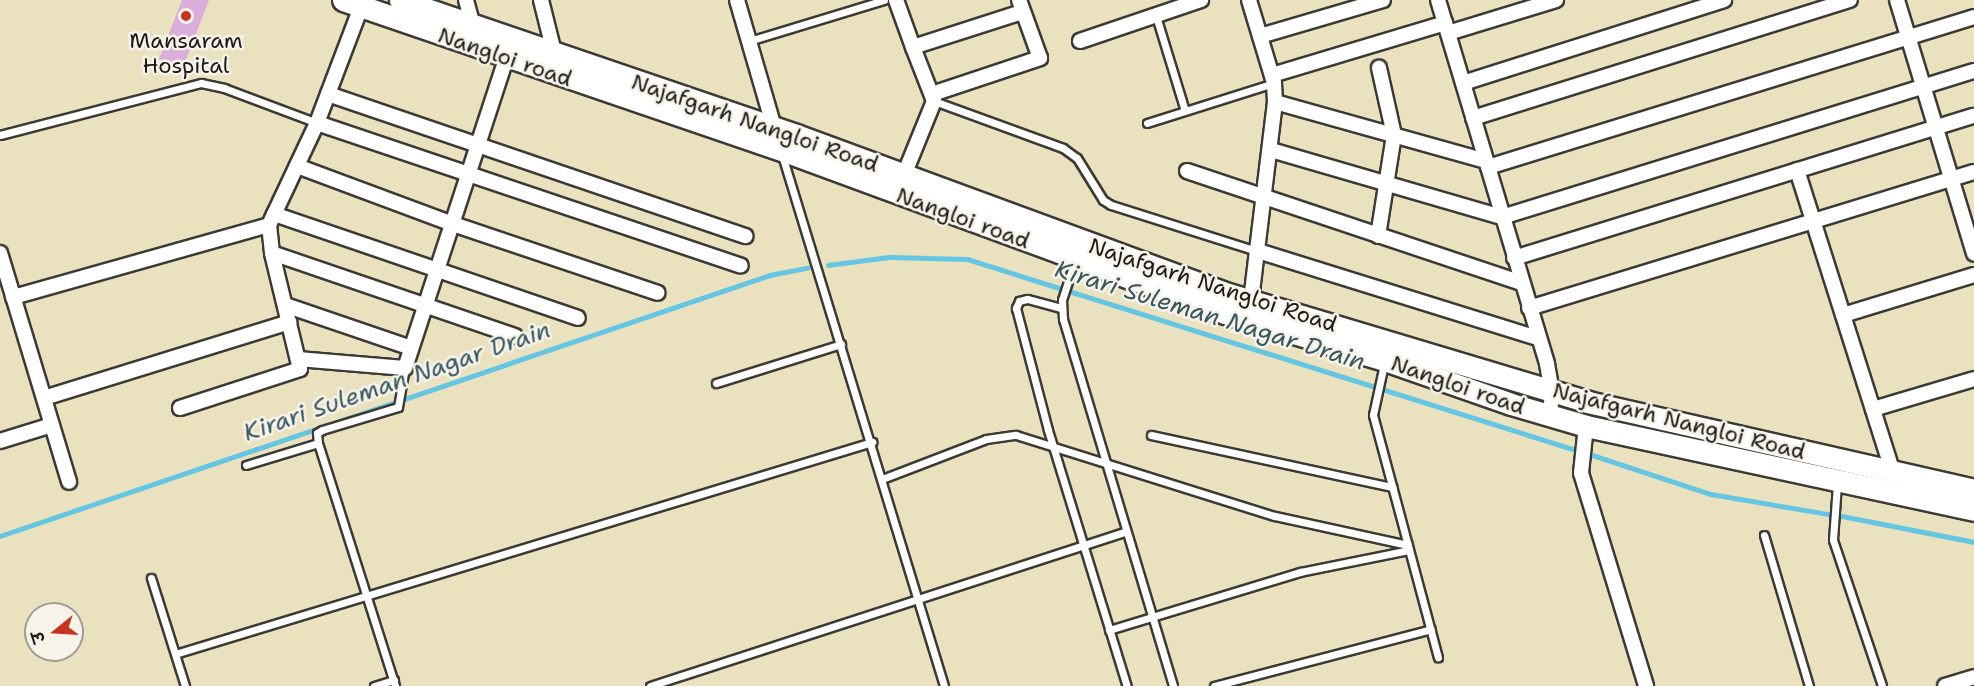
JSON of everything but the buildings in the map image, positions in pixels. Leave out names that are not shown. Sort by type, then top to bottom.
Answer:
[{"type":"main road","points":[[403,1],[473,26],[509,48]]},
{"type":"main road","name":"Nangloi road","points":[[352,3],[509,48],[555,64],[780,149],[1071,269],[1385,360],[1586,426],[1974,510]]},
{"type":"main road","name":"Najafgarh Nangloi Road","points":[[555,64],[774,128],[1251,300],[1552,392],[1974,490]]},
{"type":"street","points":[[466,0],[473,26]]},
{"type":"street","points":[[541,0],[555,64]]},
{"type":"street","points":[[737,0],[747,42],[774,128]]},
{"type":"street","points":[[896,0],[933,97],[904,176]]},
{"type":"street","points":[[1080,41],[1201,0]]},
{"type":"street","points":[[1249,0],[1273,79],[1275,102],[1271,150],[1251,300]]},
{"type":"street","points":[[1260,36],[1383,0]]},
{"type":"street","points":[[1438,0],[1538,338],[1552,392],[1550,415]]},
{"type":"street","points":[[1273,79],[1446,28],[1556,0]]},
{"type":"street","points":[[1463,83],[1724,0]]},
{"type":"street","points":[[1473,118],[1850,0]]},
{"type":"street","points":[[1897,0],[1974,254]]},
{"type":"street","points":[[180,408],[296,372],[298,359],[272,253],[272,219],[328,94],[352,3]]},
{"type":"street","points":[[913,48],[1020,6],[1040,57],[933,97]]},
{"type":"street","points":[[1275,102],[1487,164],[1974,17]]},
{"type":"street","points":[[298,359],[405,368],[434,270],[509,48]]},
{"type":"street","points":[[1377,236],[1394,135],[1379,68]]},
{"type":"street","points":[[1271,150],[1502,217],[1974,71]]},
{"type":"street","points":[[328,94],[746,236]]},
{"type":"street","points":[[1514,258],[1974,116]]},
{"type":"street","points":[[316,123],[741,266]]},
{"type":"street","points":[[297,166],[450,223],[658,293]]},
{"type":"street","points":[[1797,170],[1893,472]]},
{"type":"street","points":[[1187,171],[1265,199],[1522,283]]},
{"type":"street","points":[[1529,308],[1974,172]]},
{"type":"street","points":[[13,297],[272,219],[578,318]]},
{"type":"street","points":[[1258,251],[1538,338]]},
{"type":"street","points":[[0,253],[69,482]]},
{"type":"street","points":[[272,253],[515,336]]},
{"type":"street","points":[[1843,315],[1974,274]]},
{"type":"street","points":[[285,305],[411,348]]},
{"type":"street","points":[[44,398],[289,322]]},
{"type":"street","points":[[1873,408],[1974,380]]},
{"type":"street","points":[[0,441],[52,425]]},
{"type":"street","points":[[1586,426],[1581,473],[1646,686]]},
{"type":"street","points":[[1945,686],[1974,677]]},
{"type":"lane","points":[[747,42],[884,0]]},
{"type":"lane","points":[[1156,16],[1185,111]]},
{"type":"lane","points":[[1147,123],[1273,79]]},
{"type":"lane","points":[[0,135],[201,83],[224,88],[316,123]]},
{"type":"lane","points":[[933,97],[1063,148],[1077,158],[1103,200],[1111,205],[1258,251]]},
{"type":"lane","points":[[774,128],[872,442],[944,686]]},
{"type":"lane","points":[[1071,269],[1062,304],[1103,462],[1173,686]]},
{"type":"lane","points":[[1062,304],[1027,298],[1019,301],[1016,308],[1053,448],[1127,686]]},
{"type":"lane","points":[[716,383],[841,344]]},
{"type":"lane","points":[[1385,360],[1373,404],[1373,415],[1438,657]]},
{"type":"lane","points":[[374,686],[394,683],[318,443],[319,431],[396,408],[401,401],[401,383],[405,368]]},
{"type":"lane","points":[[882,479],[1003,434],[1103,462],[1275,516],[1409,547]]},
{"type":"lane","points":[[1151,435],[1392,487]]},
{"type":"lane","points":[[174,654],[367,598],[872,442]]},
{"type":"lane","points":[[246,465],[318,443]]},
{"type":"lane","points":[[1837,479],[1833,540],[1882,686]]},
{"type":"lane","points":[[650,686],[1125,532]]},
{"type":"lane","points":[[1764,535],[1809,686]]},
{"type":"lane","points":[[1109,630],[1300,572],[1409,547]]},
{"type":"lane","points":[[151,578],[185,686]]},
{"type":"lane","points":[[1214,686],[1431,629]]},
{"type":"waterway","name":"Kirari Suleman Nagar Drain","points":[[828,265],[890,257],[967,259],[1576,450]]},
{"type":"waterway","name":"Kirari Suleman Nagar Drain","points":[[0,536],[770,275],[807,268]]},
{"type":"waterway","name":"Kirari Suleman Nagar Drain","points":[[1589,454],[1711,494],[1828,514]]},
{"type":"waterway","name":"Kirari Suleman Nagar Drain","points":[[1842,516],[1974,542]]},
{"type":"place","name":"Mansaram Hospital","points":[[186,16]]}]
